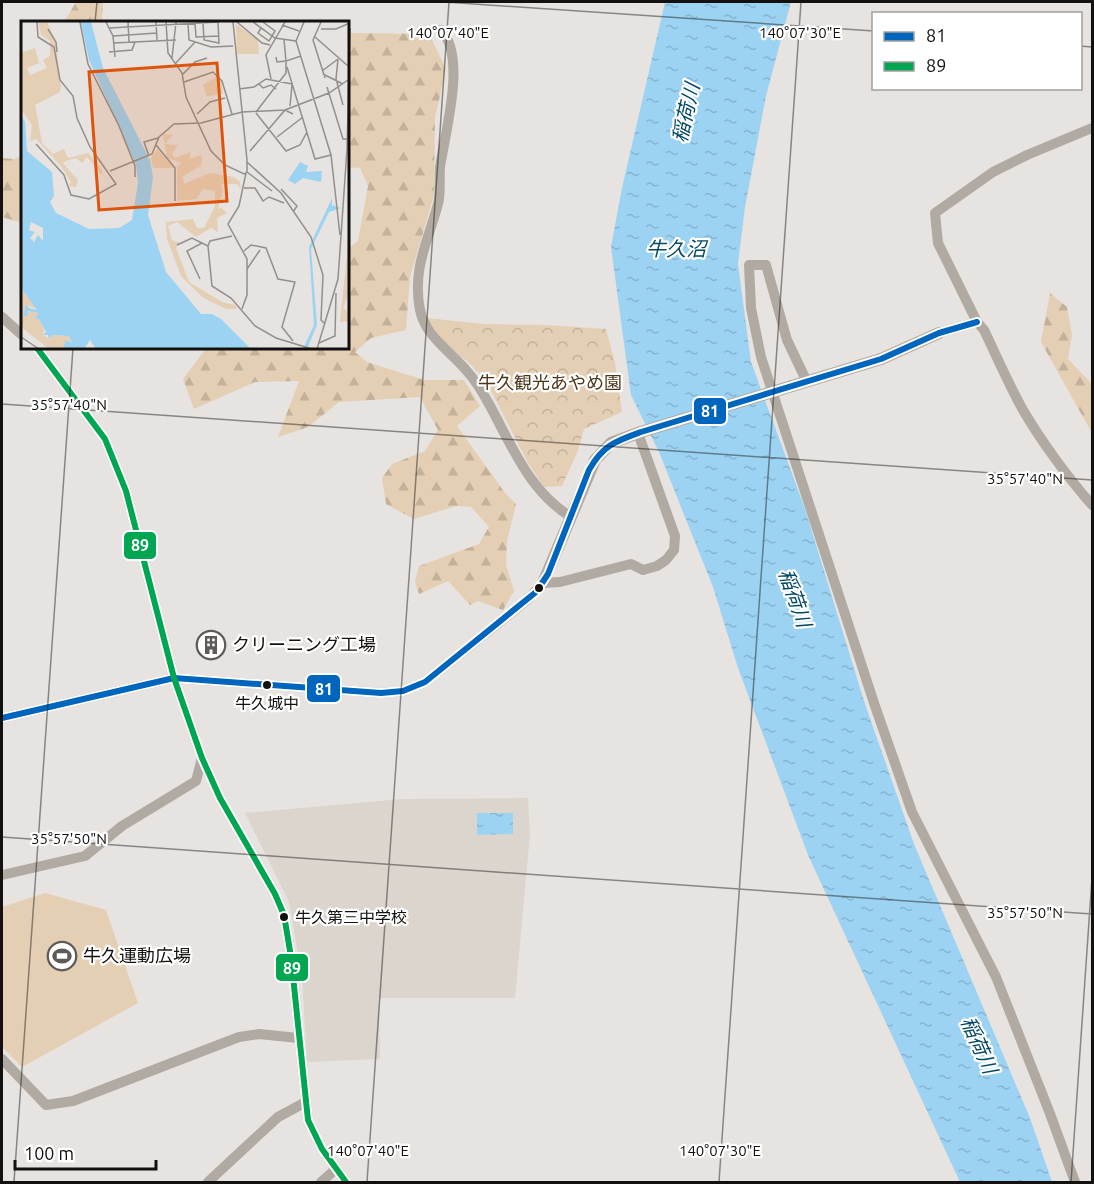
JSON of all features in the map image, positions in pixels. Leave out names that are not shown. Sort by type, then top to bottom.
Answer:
[{"type":"street","points":[[441,30],[447,35],[455,75],[440,170],[439,202],[420,259],[416,281],[420,312],[428,331],[467,371],[488,402],[515,455],[535,487],[557,509],[571,518]]},
{"type":"street","points":[[1092,128],[993,172],[935,213],[938,243],[1025,413],[1092,505]]},
{"type":"street","points":[[807,382],[787,340],[766,265],[749,265],[751,308],[761,357],[912,812],[996,977],[1075,1182]]},
{"type":"street","points":[[2,317],[21,334]]},
{"type":"street","points":[[2,718],[174,678],[381,693],[403,691],[434,676],[527,600],[543,584],[595,460],[611,443],[639,432],[881,359],[939,333],[977,322]]},
{"type":"street","points":[[38,350],[105,439],[126,491],[174,678],[202,758],[220,798],[271,887],[284,915],[291,957],[304,1103],[313,1133],[346,1182]]},
{"type":"street","points":[[543,584],[560,582],[631,564],[643,570],[657,566],[674,550],[675,536],[639,432]]},
{"type":"street","points":[[2,875],[85,856],[122,826],[196,781],[202,758]]},
{"type":"street","points":[[2,1059],[46,1105],[73,1101],[239,1037],[259,1034],[298,1038]]},
{"type":"street","points":[[208,1182],[278,1117],[304,1103]]},
{"type":"street","points":[[321,1182],[336,1169]]},
{"type":"shaded area","points":[[528,798],[530,834],[515,998],[379,998],[380,1059],[307,1062],[302,978],[289,902],[245,813],[402,799]]},
{"type":"green space","points":[[76,2],[103,2],[102,21],[65,21]]},
{"type":"green space","points":[[350,33],[429,34],[446,69],[435,118],[434,195],[410,277],[406,330],[371,338],[355,352],[367,362],[424,380],[464,380],[480,406],[457,426],[505,493],[516,504],[507,541],[506,565],[514,591],[503,610],[478,601],[470,605],[448,581],[419,594],[415,582],[419,566],[479,544],[489,527],[471,507],[456,506],[414,519],[386,504],[382,478],[392,464],[425,451],[438,430],[420,397],[339,402],[308,427],[278,437],[299,381],[255,382],[194,409],[183,379],[205,350],[350,350],[350,247],[358,241],[368,186],[360,168],[350,167]]},
{"type":"green space","points":[[21,156],[21,223],[2,217],[2,158],[14,159]]},
{"type":"green space","points":[[1050,293],[1067,307],[1072,335],[1068,359],[1092,384],[1092,433],[1041,342]]},
{"type":"green space","name":"牛久観光あやめ園","points":[[426,318],[484,324],[606,329],[615,363],[622,412],[584,429],[577,453],[562,486],[544,487],[528,463],[485,379],[444,343]]},
{"type":"green space","name":"牛久運動広場","points":[[45,893],[106,910],[138,1003],[22,1067],[2,1047],[2,907]]},
{"type":"water","name":"牛久沼","points":[[665,2],[791,2],[766,96],[745,207],[738,264],[751,362],[805,509],[864,701],[914,844],[1030,1118],[1052,1182],[960,1182],[808,855],[738,668],[713,587],[659,452],[631,395],[611,247],[622,188]]},
{"type":"water","points":[[477,813],[513,813],[513,834],[477,835]]},
{"type":"transit line","name":"81","points":[[2,718],[174,678],[381,693],[403,691],[425,682],[536,592],[548,574],[589,470],[605,449],[611,445],[641,432],[881,359],[939,333],[977,322]]},
{"type":"transit line","name":"89","points":[[38,350],[105,439],[126,491],[174,678],[202,758],[220,798],[275,894],[284,915],[291,957],[308,1120],[322,1149],[346,1182]]},
{"type":"place","name":"クリーニング工場","points":[[211,645]]},
{"type":"place","name":"牛久城中","points":[[267,685]]},
{"type":"place","name":"牛久第三中学校","points":[[284,917]]},
{"type":"place","name":"牛久運動広場","points":[[62,956]]},
{"type":"water label","name":"稲荷川","points":[[686,113]]},
{"type":"water label","name":"稲荷川","points":[[795,598]]},
{"type":"water label","name":"稲荷川","points":[[979,1045]]}]
